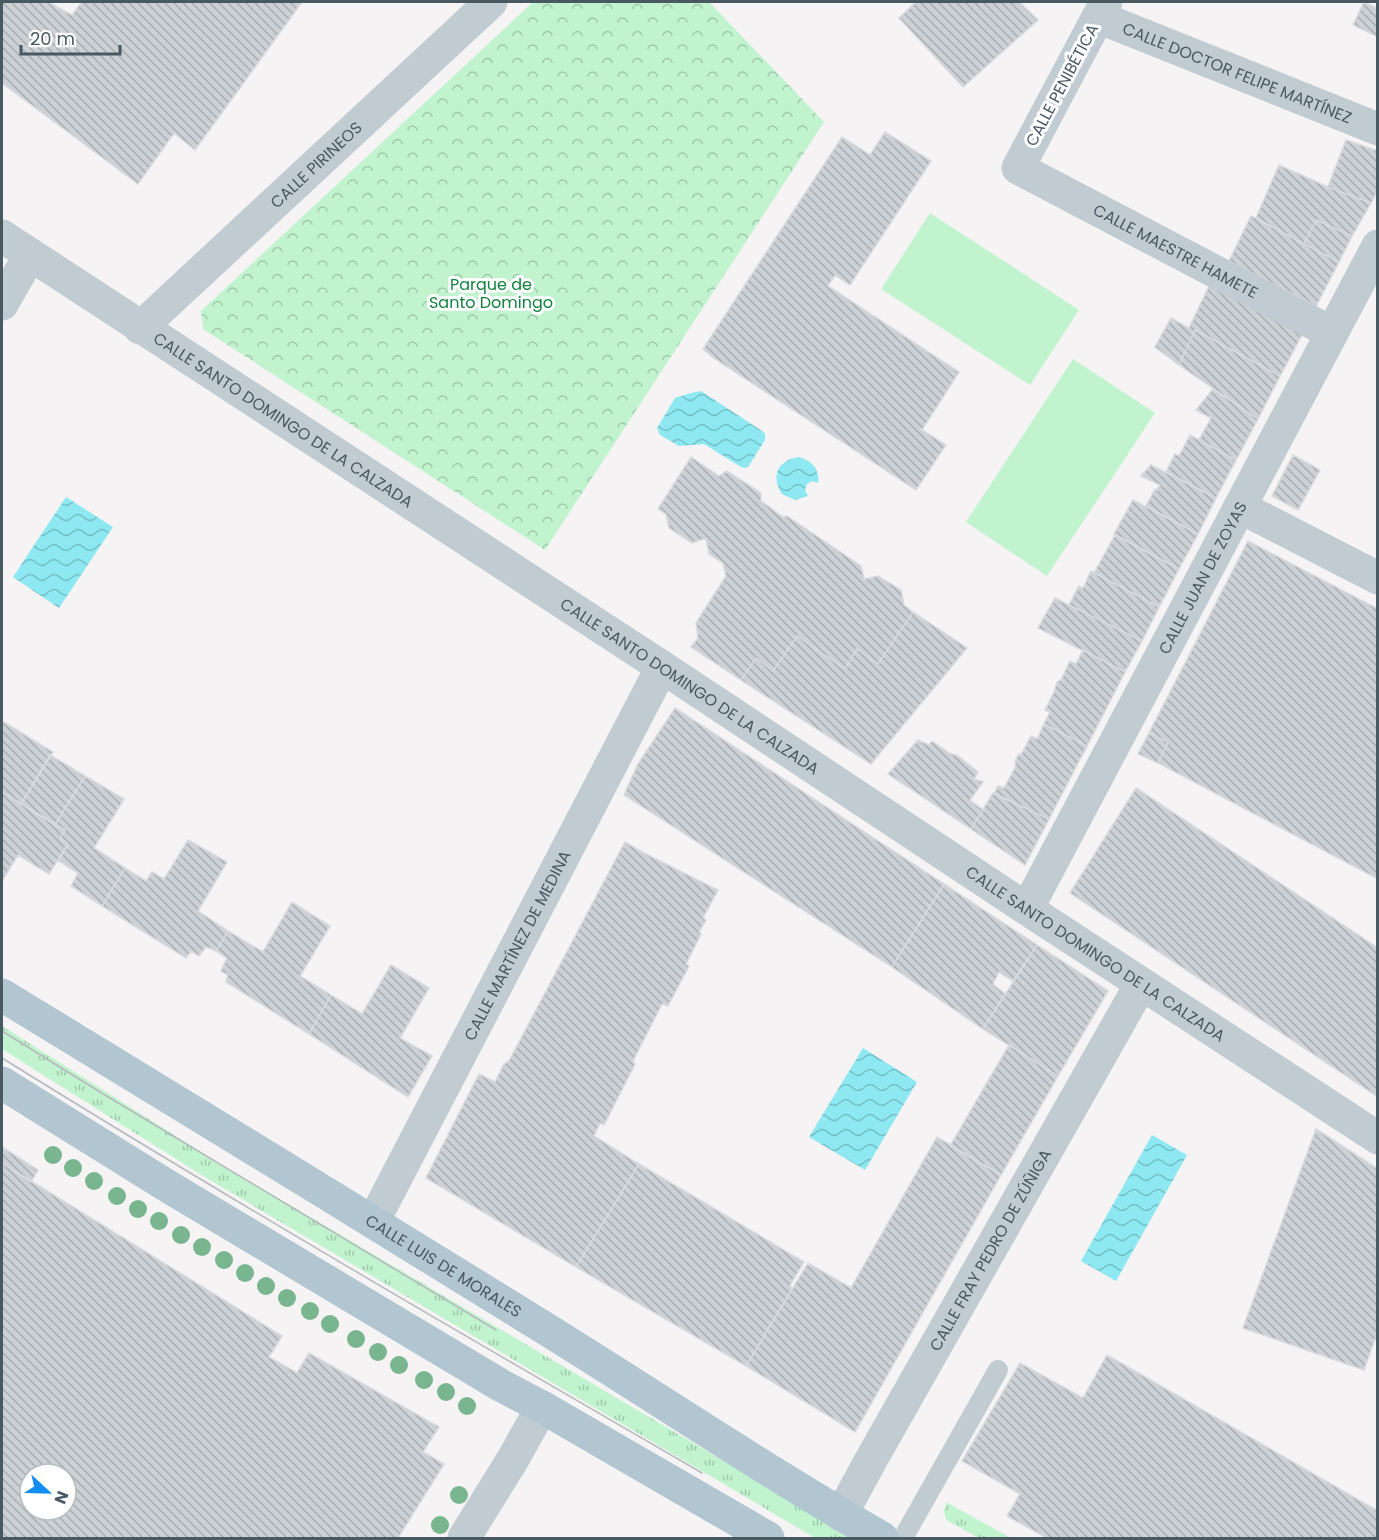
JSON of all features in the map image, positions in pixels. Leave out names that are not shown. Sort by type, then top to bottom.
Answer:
[{"type":"main road","name":"CALLE LUIS DE MORALES","points":[[2,996],[540,1325],[882,1539]]},
{"type":"main road","points":[[2,1083],[169,1187],[502,1386],[768,1539]]},
{"type":"street","name":"CALLE PIRINEOS","points":[[140,328],[491,2]]},
{"type":"street","name":"CALLE DOCTOR FELIPE MARTÍNEZ","points":[[1102,9],[1377,129]]},
{"type":"street","name":"CALLE PENIBÉTICA","points":[[1018,168],[1102,9]]},
{"type":"street","name":"CALLE MAESTRE HAMETE","points":[[1018,168],[1332,333]]},
{"type":"street","name":"CALLE SANTO DOMINGO DE LA CALZADA","points":[[2,236],[1377,1138]]},
{"type":"street","name":"CALLE JUAN DE ZOYAS","points":[[1027,909],[1377,246]]},
{"type":"street","points":[[2,304],[30,255]]},
{"type":"street","points":[[1240,507],[1377,578]]},
{"type":"street","name":"CALLE MARTÍNEZ DE MEDINA","points":[[373,1222],[662,667]]},
{"type":"street","name":"CALLE FRAY PEDRO DE ZÚÑIGA","points":[[841,1515],[1142,984]]},
{"type":"street","points":[[464,1539],[542,1407]]},
{"type":"lane","points":[[903,1539],[998,1370]]},
{"type":"green space","name":"Parque de Santo Domingo","points":[[533,2],[709,2],[824,122],[545,550],[203,329],[201,311]]},
{"type":"green space","points":[[930,213],[1079,310],[1030,385],[881,289]]},
{"type":"green space","points":[[1073,359],[1155,413],[1047,576],[966,522]]},
{"type":"green space","points":[[2,1026],[212,1159],[854,1538],[815,1538],[203,1176],[2,1049]]},
{"type":"green space","points":[[946,1502],[1011,1538],[979,1538],[946,1520],[944,1511]]},
{"type":"water","points":[[701,391],[765,434],[765,440],[748,467],[741,467],[704,444],[679,446],[660,435],[657,428],[675,398]]},
{"type":"water","points":[[799,457],[814,466],[818,473],[818,483],[812,481],[807,484],[805,490],[808,496],[795,500],[782,494],[778,487],[777,475],[781,465]]},
{"type":"water","points":[[66,497],[113,527],[59,608],[13,577]]},
{"type":"water","points":[[863,1048],[917,1082],[865,1170],[809,1137]]},
{"type":"water","points":[[1152,1135],[1187,1155],[1116,1281],[1081,1261]]},
{"type":"building","points":[[2,2],[48,2],[72,15],[82,2],[302,2],[195,150],[174,133],[138,184],[2,83]]},
{"type":"building","points":[[916,2],[1019,2],[1038,20],[963,87],[899,18]]},
{"type":"building","points":[[1364,2],[1376,8],[1378,6],[1378,37],[1353,25]]},
{"type":"building","points":[[885,132],[931,161],[850,285],[835,275],[828,286],[959,372],[922,430],[946,445],[916,490],[703,349],[842,137],[870,155]]},
{"type":"building","points":[[1346,140],[1378,151],[1378,190],[1371,203],[1328,187]]},
{"type":"building","points":[[1279,165],[1371,203],[1352,236],[1316,220],[1304,244],[1256,218]]},
{"type":"building","points":[[1251,216],[1339,262],[1316,306],[1229,261]]},
{"type":"building","points":[[1316,220],[1352,236],[1339,262],[1304,244]]},
{"type":"building","points":[[1210,284],[1303,333],[1280,376],[1195,330],[1179,365],[1155,347],[1171,318],[1189,328]]},
{"type":"building","points":[[1195,330],[1280,376],[1258,419],[1179,365]]},
{"type":"building","points":[[1213,389],[1258,419],[1236,460],[1199,440],[1211,418],[1196,410]]},
{"type":"building","points":[[1190,435],[1236,460],[1216,498],[1166,472],[1175,454],[1179,456]]},
{"type":"building","points":[[1293,455],[1320,470],[1298,510],[1272,496]]},
{"type":"building","points":[[691,457],[719,476],[727,471],[761,493],[761,501],[861,566],[864,579],[878,576],[901,590],[904,605],[913,612],[878,664],[857,649],[845,669],[797,636],[773,671],[756,658],[741,680],[691,647],[698,638],[696,623],[726,576],[723,563],[709,554],[706,538],[692,543],[669,528],[666,514],[658,509]]},
{"type":"building","points":[[1151,465],[1216,498],[1198,534],[1146,506],[1155,489],[1157,490],[1160,485],[1141,476]]},
{"type":"building","points":[[1133,500],[1198,534],[1179,569],[1114,534]]},
{"type":"building","points":[[1115,535],[1179,569],[1159,607],[1094,573]]},
{"type":"building","points":[[1248,541],[1378,609],[1378,879],[1158,763],[1168,742],[1149,733]]},
{"type":"building","points":[[1091,571],[1159,607],[1142,641],[1069,605],[1079,586],[1083,588]]},
{"type":"building","points":[[1055,598],[1142,641],[1125,672],[1038,628]]},
{"type":"building","points":[[913,612],[967,648],[871,764],[741,680],[756,658],[773,671],[797,636],[845,669],[857,649],[878,664]]},
{"type":"building","points":[[1083,650],[1125,672],[1087,746],[1044,724],[1050,712],[1045,710],[1057,682],[1061,680],[1070,661],[1076,664]]},
{"type":"building","points":[[675,708],[944,884],[892,967],[624,795],[638,764]]},
{"type":"building","points":[[2,721],[53,752],[21,804],[2,792]]},
{"type":"building","points":[[1044,724],[1087,746],[1049,819],[994,794],[998,786],[1004,788],[1016,766],[1018,755],[1022,753],[1031,736],[1037,739]]},
{"type":"building","points":[[1149,733],[1168,742],[1158,763],[1138,754]]},
{"type":"building","points":[[918,740],[929,745],[932,741],[949,753],[958,756],[978,772],[974,779],[983,782],[970,800],[983,810],[971,829],[888,774]]},
{"type":"building","points":[[50,755],[85,776],[55,825],[21,804]]},
{"type":"building","points":[[85,776],[124,799],[94,848],[125,868],[102,906],[71,886],[78,873],[59,861],[68,844],[60,838],[65,830],[55,825]]},
{"type":"building","points":[[1136,788],[1378,948],[1378,1097],[1070,893]]},
{"type":"building","points":[[2,792],[65,830],[60,838],[68,844],[49,874],[18,855],[2,881]]},
{"type":"building","points":[[993,793],[1049,819],[1025,865],[971,829]]},
{"type":"building","points":[[188,840],[227,862],[198,911],[228,931],[216,951],[206,947],[199,956],[191,951],[186,958],[102,906],[125,868],[146,881],[152,872],[164,879]]},
{"type":"building","points":[[625,842],[718,890],[703,918],[706,920],[699,932],[701,934],[686,964],[689,966],[668,1006],[662,1004],[604,1125],[600,1123],[594,1136],[639,1164],[576,1267],[426,1178],[479,1074],[495,1082],[504,1064],[509,1061]]},
{"type":"building","points":[[944,884],[1037,945],[1013,981],[999,972],[993,984],[1005,994],[983,1029],[892,967]]},
{"type":"building","points":[[292,902],[330,926],[300,976],[331,995],[309,1034],[226,982],[228,975],[221,971],[227,958],[216,951],[228,931],[263,952]]},
{"type":"building","points":[[1037,945],[1108,991],[1058,1076],[983,1029]]},
{"type":"building","points":[[391,965],[429,988],[400,1038],[432,1056],[408,1097],[309,1034],[331,995],[362,1014]]},
{"type":"building","points":[[1009,1045],[1058,1076],[1001,1175],[950,1146]]},
{"type":"building","points":[[1316,1129],[1378,1169],[1378,1340],[1375,1339],[1364,1370],[1243,1328]]},
{"type":"building","points":[[937,1137],[1001,1175],[855,1432],[746,1366],[808,1263],[851,1288]]},
{"type":"building","points":[[2,1147],[38,1170],[31,1182],[2,1163]]},
{"type":"building","points":[[2,1163],[282,1336],[269,1357],[297,1373],[309,1353],[439,1427],[423,1452],[444,1464],[398,1538],[2,1538]]},
{"type":"building","points":[[639,1164],[804,1262],[790,1285],[792,1289],[746,1366],[576,1267]]},
{"type":"building","points":[[1107,1355],[1378,1511],[1378,1538],[1047,1538],[1007,1516],[1020,1494],[962,1461],[1020,1363],[1083,1398]]},
{"type":"tram line","points":[[2,1031],[496,1330]]},
{"type":"tram line","points":[[2,1058],[438,1320],[702,1473]]}]
